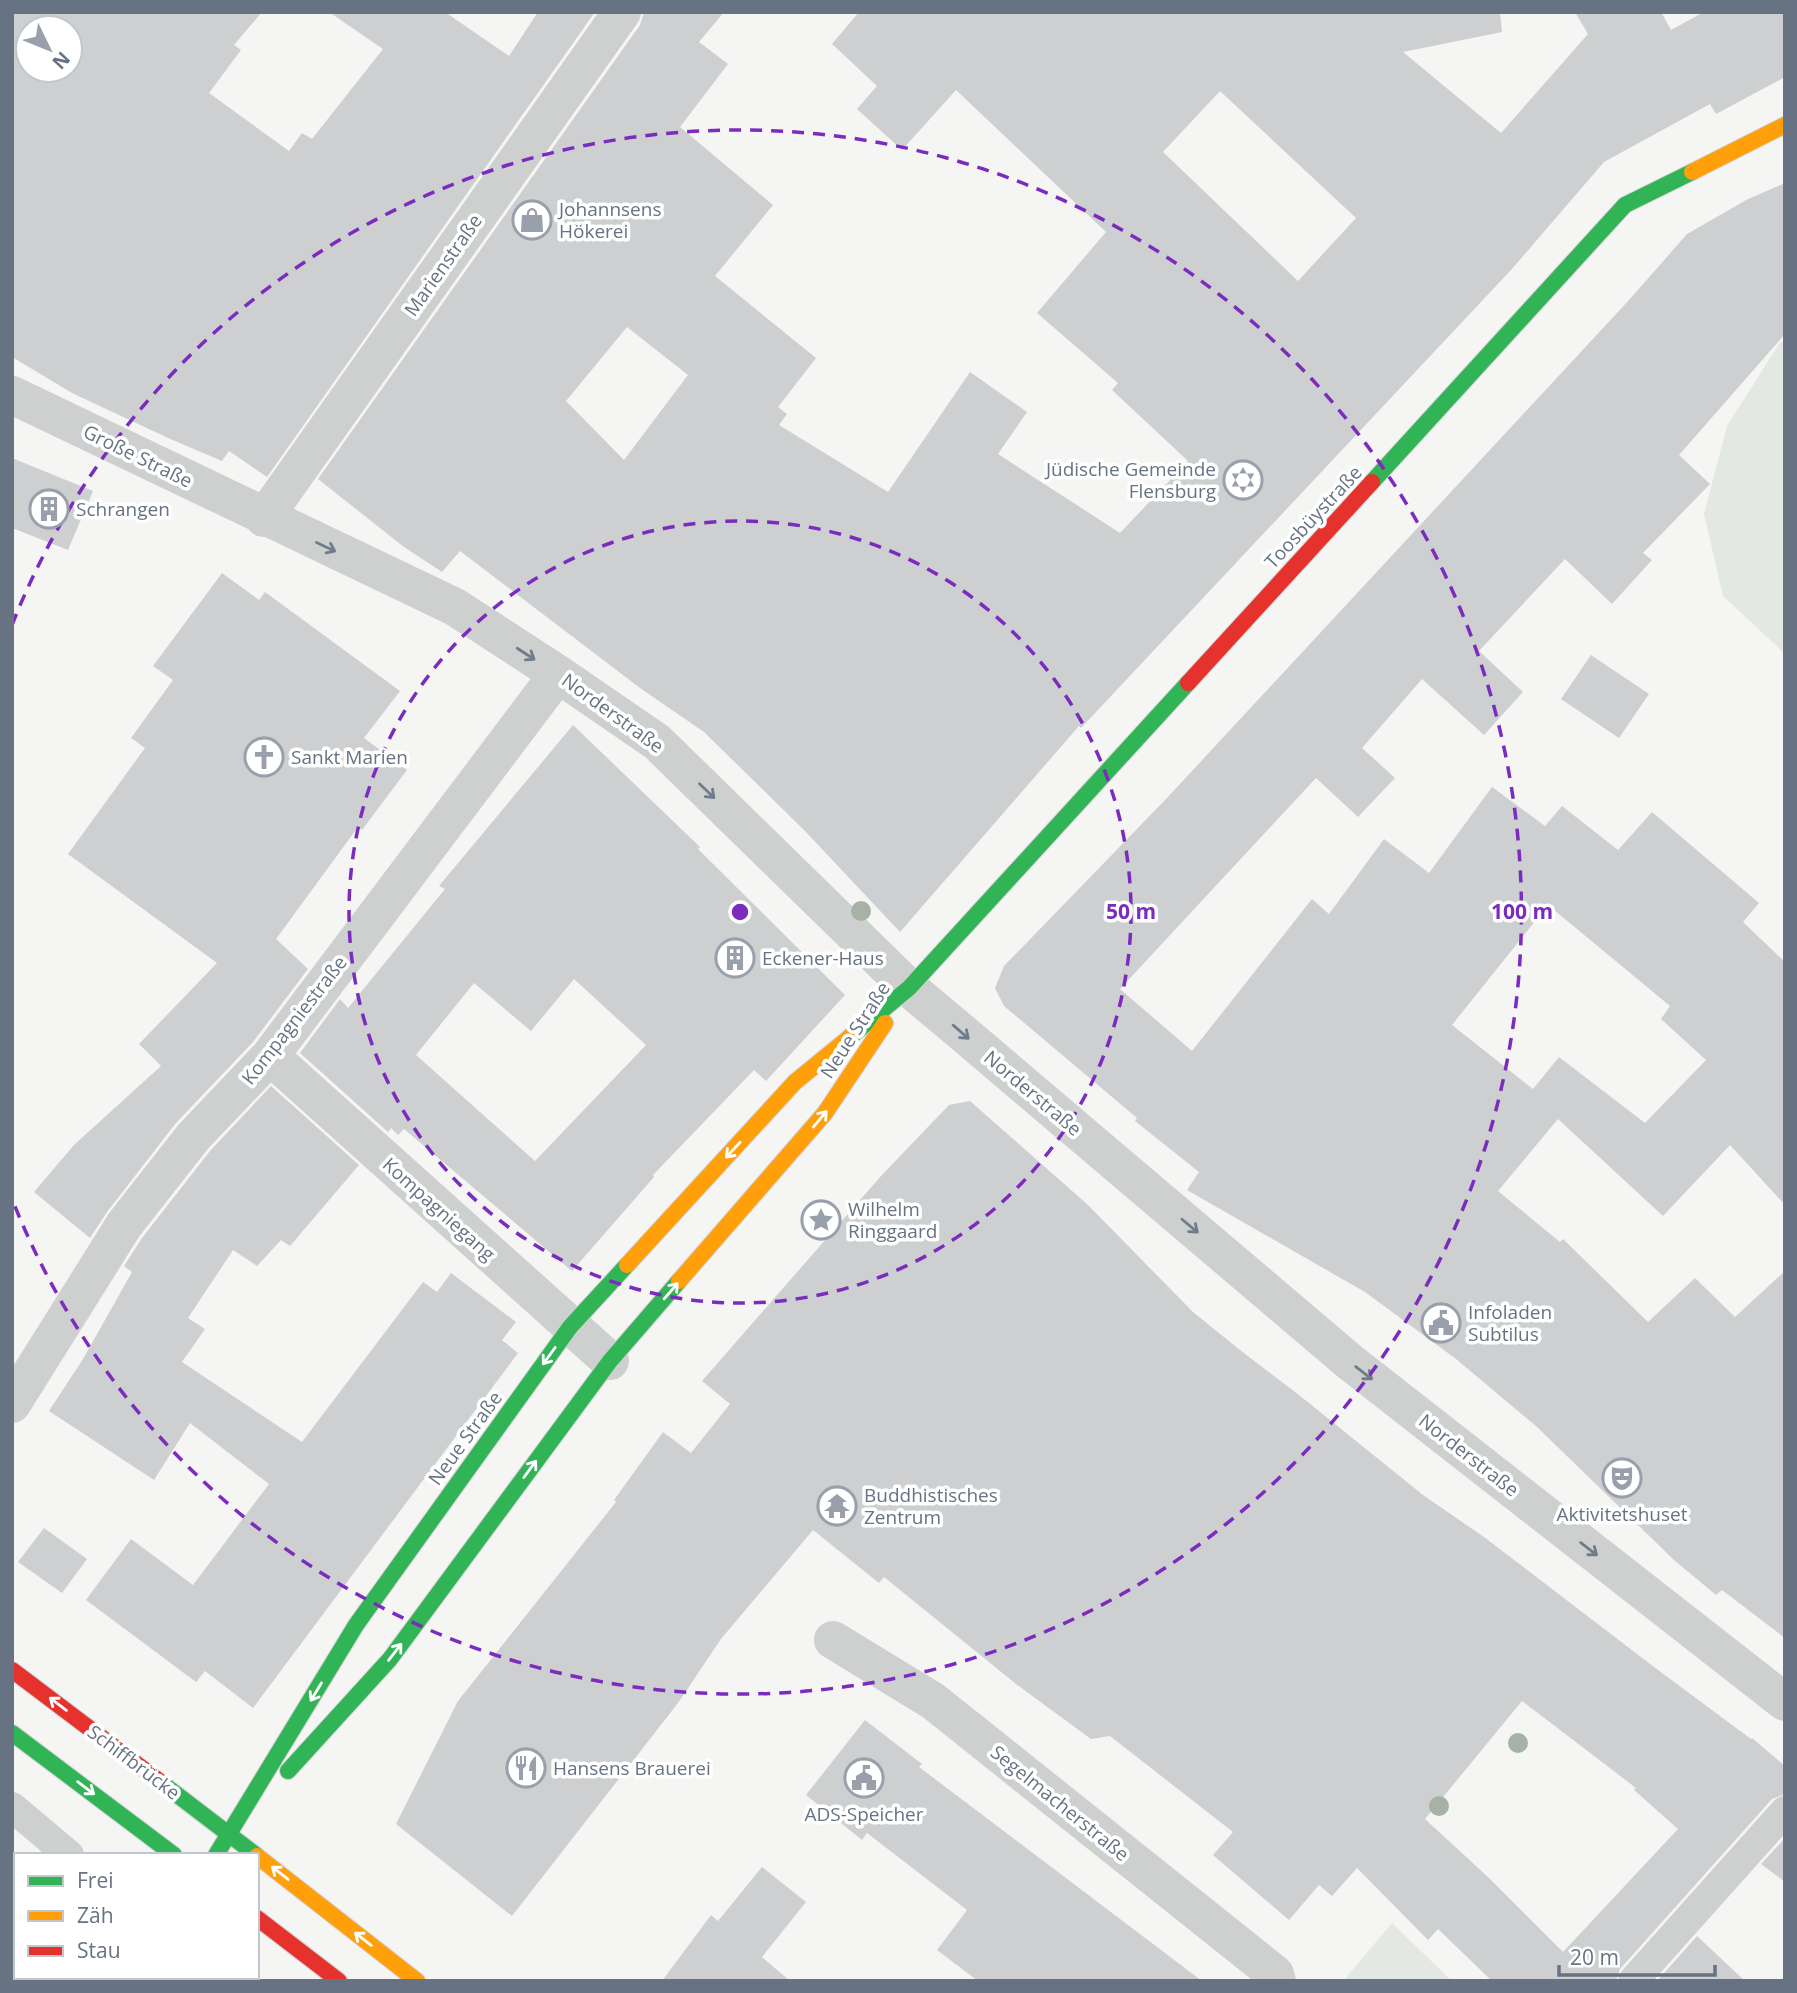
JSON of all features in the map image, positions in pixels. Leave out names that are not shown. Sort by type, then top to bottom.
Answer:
[{"type":"main road","name":"Toosbüystraße","points":[[909,988],[1625,205],[1785,125]]},
{"type":"main road","name":"Neue Straße","points":[[217,1853],[355,1625],[570,1327],[795,1082],[909,988]]},
{"type":"main road","name":"Neue Straße","points":[[229,1834],[390,1659],[610,1361],[825,1113],[909,988]]},
{"type":"main road","name":"Schiffbrücke","points":[[12,1670],[254,1853]]},
{"type":"main road","points":[[12,1732],[171,1853]]},
{"type":"main road","name":"Schiffbrücke","points":[[259,1857],[417,1981]]},
{"type":"main road","points":[[259,1920],[339,1981]]},
{"type":"street","name":"Marienstraße","points":[[264,518],[622,12]]},
{"type":"street","name":"Große Straße","points":[[12,395],[264,518]]},
{"type":"street","name":"Norderstraße","points":[[264,518],[455,607],[657,742],[909,988],[1350,1362],[1785,1702]]},
{"type":"street","name":"Kompagniestraße","points":[[12,1404],[124,1225],[194,1137],[270,1056],[558,674]]},
{"type":"street","name":"Kompagniegang","points":[[270,1056],[610,1361]]},
{"type":"street","name":"Segelmacherstraße","points":[[833,1640],[933,1702],[1275,1974],[1277,1981]]},
{"type":"lane","points":[[12,1807],[67,1853]]},
{"type":"lane","points":[[1633,1981],[1785,1811]]},
{"type":"shaded area","points":[[1785,340],[1785,654],[1723,596],[1704,514],[1727,426],[1779,344]]},
{"type":"shaded area","points":[[1392,1923],[1452,1981],[1343,1981]]},
{"type":"building","points":[[12,12],[262,12],[234,45],[241,50],[209,93],[289,151],[302,133],[312,139],[383,49],[329,12],[445,12],[509,56],[538,12],[595,12],[267,477],[229,451],[222,461],[72,393],[12,357]]},
{"type":"building","points":[[644,12],[724,12],[699,42],[728,64],[680,127],[773,205],[715,276],[816,358],[778,407],[787,414],[779,425],[888,492],[970,372],[1027,412],[998,454],[1120,533],[1188,461],[1112,390],[1118,383],[1037,313],[1106,232],[956,90],[902,150],[857,109],[877,86],[832,44],[859,12],[1500,12],[1502,32],[1403,52],[1501,133],[1588,34],[1575,12],[1661,12],[1671,30],[1704,12],[1785,12],[1785,77],[1716,114],[1710,104],[1604,162],[1511,270],[1081,728],[1079,726],[900,932],[805,831],[704,732],[640,688],[460,551],[442,572],[404,547],[318,479],[640,25]],"holes":[[[1220,91],[1356,218],[1298,281],[1163,152]],[[627,327],[688,375],[624,460],[566,401]]]},
{"type":"building","points":[[1785,183],[1785,334],[1679,455],[1710,484],[1643,553],[1652,560],[1612,604],[1565,559],[1479,651],[1523,692],[1484,735],[1422,679],[1362,748],[1395,778],[1358,817],[1316,778],[1120,989],[1192,1051],[1312,899],[1329,914],[1384,839],[1429,873],[1492,787],[1545,826],[1562,806],[1618,850],[1652,812],[1759,903],[1743,922],[1785,962],[1785,1205],[1730,1145],[1663,1216],[1558,1119],[1498,1191],[1560,1242],[1563,1239],[1648,1322],[1695,1278],[1735,1317],[1785,1271],[1785,1638],[1722,1590],[1716,1595],[1674,1560],[1536,1426],[1456,1359],[1365,1292],[1187,1190],[1199,1172],[1135,1121],[1137,1118],[1004,1006],[995,988],[1004,966],[1166,799],[1630,299],[1687,234],[1748,199]],"holes":[[[1548,905],[1670,1006],[1661,1019],[1706,1060],[1645,1123],[1559,1057],[1533,1089],[1452,1025]]]},
{"type":"building","name":"Schrangen","points":[[12,458],[93,491],[68,550],[12,528]]},
{"type":"building","name":"Sankt Marien","points":[[222,573],[259,600],[265,592],[400,691],[364,738],[407,770],[362,830],[358,827],[276,939],[308,969],[253,1042],[176,1123],[90,1238],[34,1192],[74,1145],[161,1066],[139,1044],[217,963],[68,854],[145,748],[131,738],[173,680],[153,666]]},
{"type":"building","points":[[1591,655],[1649,694],[1619,738],[1561,699]]},
{"type":"building","points":[[573,725],[700,847],[698,849],[845,995],[766,1081],[754,1070],[653,1175],[572,1271],[404,1129],[398,1135],[391,1128],[388,1132],[300,1053],[340,999],[348,1008],[445,889],[439,886]],"holes":[[[574,979],[646,1045],[535,1161],[416,1055],[474,983],[531,1031]]]},
{"type":"building","points":[[271,1086],[359,1165],[290,1246],[281,1240],[257,1266],[233,1250],[188,1318],[205,1329],[182,1362],[302,1442],[423,1282],[437,1292],[451,1273],[516,1322],[502,1340],[518,1353],[253,1708],[205,1671],[196,1682],[86,1600],[131,1539],[193,1585],[269,1484],[190,1423],[154,1480],[49,1411],[83,1359],[132,1272],[124,1266],[142,1238],[210,1151]]},
{"type":"building","points":[[970,1101],[1088,1205],[1193,1312],[1423,1495],[1484,1537],[1752,1738],[1785,1766],[1785,1794],[1772,1799],[1620,1969],[1616,1981],[1492,1981],[1438,1929],[1428,1940],[1357,1868],[1332,1896],[1319,1885],[1289,1920],[1213,1855],[1233,1832],[1110,1736],[1091,1739],[1016,1684],[884,1577],[879,1583],[813,1530],[721,1639],[678,1703],[512,1916],[396,1824],[458,1701],[616,1502],[614,1500],[663,1432],[691,1453],[730,1404],[702,1381],[881,1176],[949,1105]],"holes":[[[1522,1701],[1636,1788],[1634,1790],[1678,1829],[1563,1952],[1425,1819]]]},
{"type":"building","points":[[44,1528],[87,1559],[62,1593],[18,1562]]},
{"type":"building","points":[[865,1720],[922,1764],[919,1767],[1202,1981],[978,1981],[937,1950],[967,1910],[867,1833],[862,1840],[806,1795]]},
{"type":"building","points":[[1785,1838],[1785,1882],[1761,1864]]},
{"type":"building","points":[[762,1867],[806,1902],[762,1957],[790,1981],[662,1981],[711,1915],[718,1921]]},
{"type":"building","points":[[1697,1936],[1745,1981],[1657,1981]]},
{"type":"traffic: fast","points":[[1372,482],[1625,205],[1692,172]]},
{"type":"traffic: fast","points":[[850,1037],[909,988],[1188,683]]},
{"type":"traffic: fast","points":[[217,1853],[356,1625],[570,1327],[627,1265]]},
{"type":"traffic: fast","points":[[288,1771],[390,1659],[610,1361],[679,1281]]},
{"type":"traffic: fast","points":[[12,1733],[171,1853]]},
{"type":"traffic: fast","points":[[163,1784],[253,1853]]},
{"type":"traffic: slow","points":[[1692,172],[1785,125]]},
{"type":"traffic: slow","points":[[679,1281],[825,1113],[885,1023]]},
{"type":"traffic: slow","points":[[627,1265],[795,1082],[850,1037]]},
{"type":"traffic: slow","points":[[259,1858],[417,1981]]},
{"type":"traffic: jam","points":[[1188,683],[1372,482]]},
{"type":"traffic: jam","points":[[12,1670],[163,1784]]},
{"type":"traffic: jam","points":[[259,1920],[339,1981]]},
{"type":"place","name":"Johannsens Hökerei","points":[[532,220]]},
{"type":"place","name":"Jüdische Gemeinde Flensburg","points":[[1243,480]]},
{"type":"place","name":"Schrangen","points":[[49,509]]},
{"type":"place","name":"Sankt Marien","points":[[264,757]]},
{"type":"place","name":"Eckener-Haus","points":[[735,958]]},
{"type":"place","name":"Wilhelm Ringgaard","points":[[821,1220]]},
{"type":"place","name":"Infoladen Subtilus","points":[[1441,1323]]},
{"type":"place","name":"Aktivitetshuset","points":[[1622,1478]]},
{"type":"place","name":"Buddhistisches Zentrum","points":[[837,1506]]},
{"type":"place","name":"Hansens Brauerei","points":[[526,1768]]},
{"type":"place","name":"ADS-Speicher","points":[[864,1778]]}]
